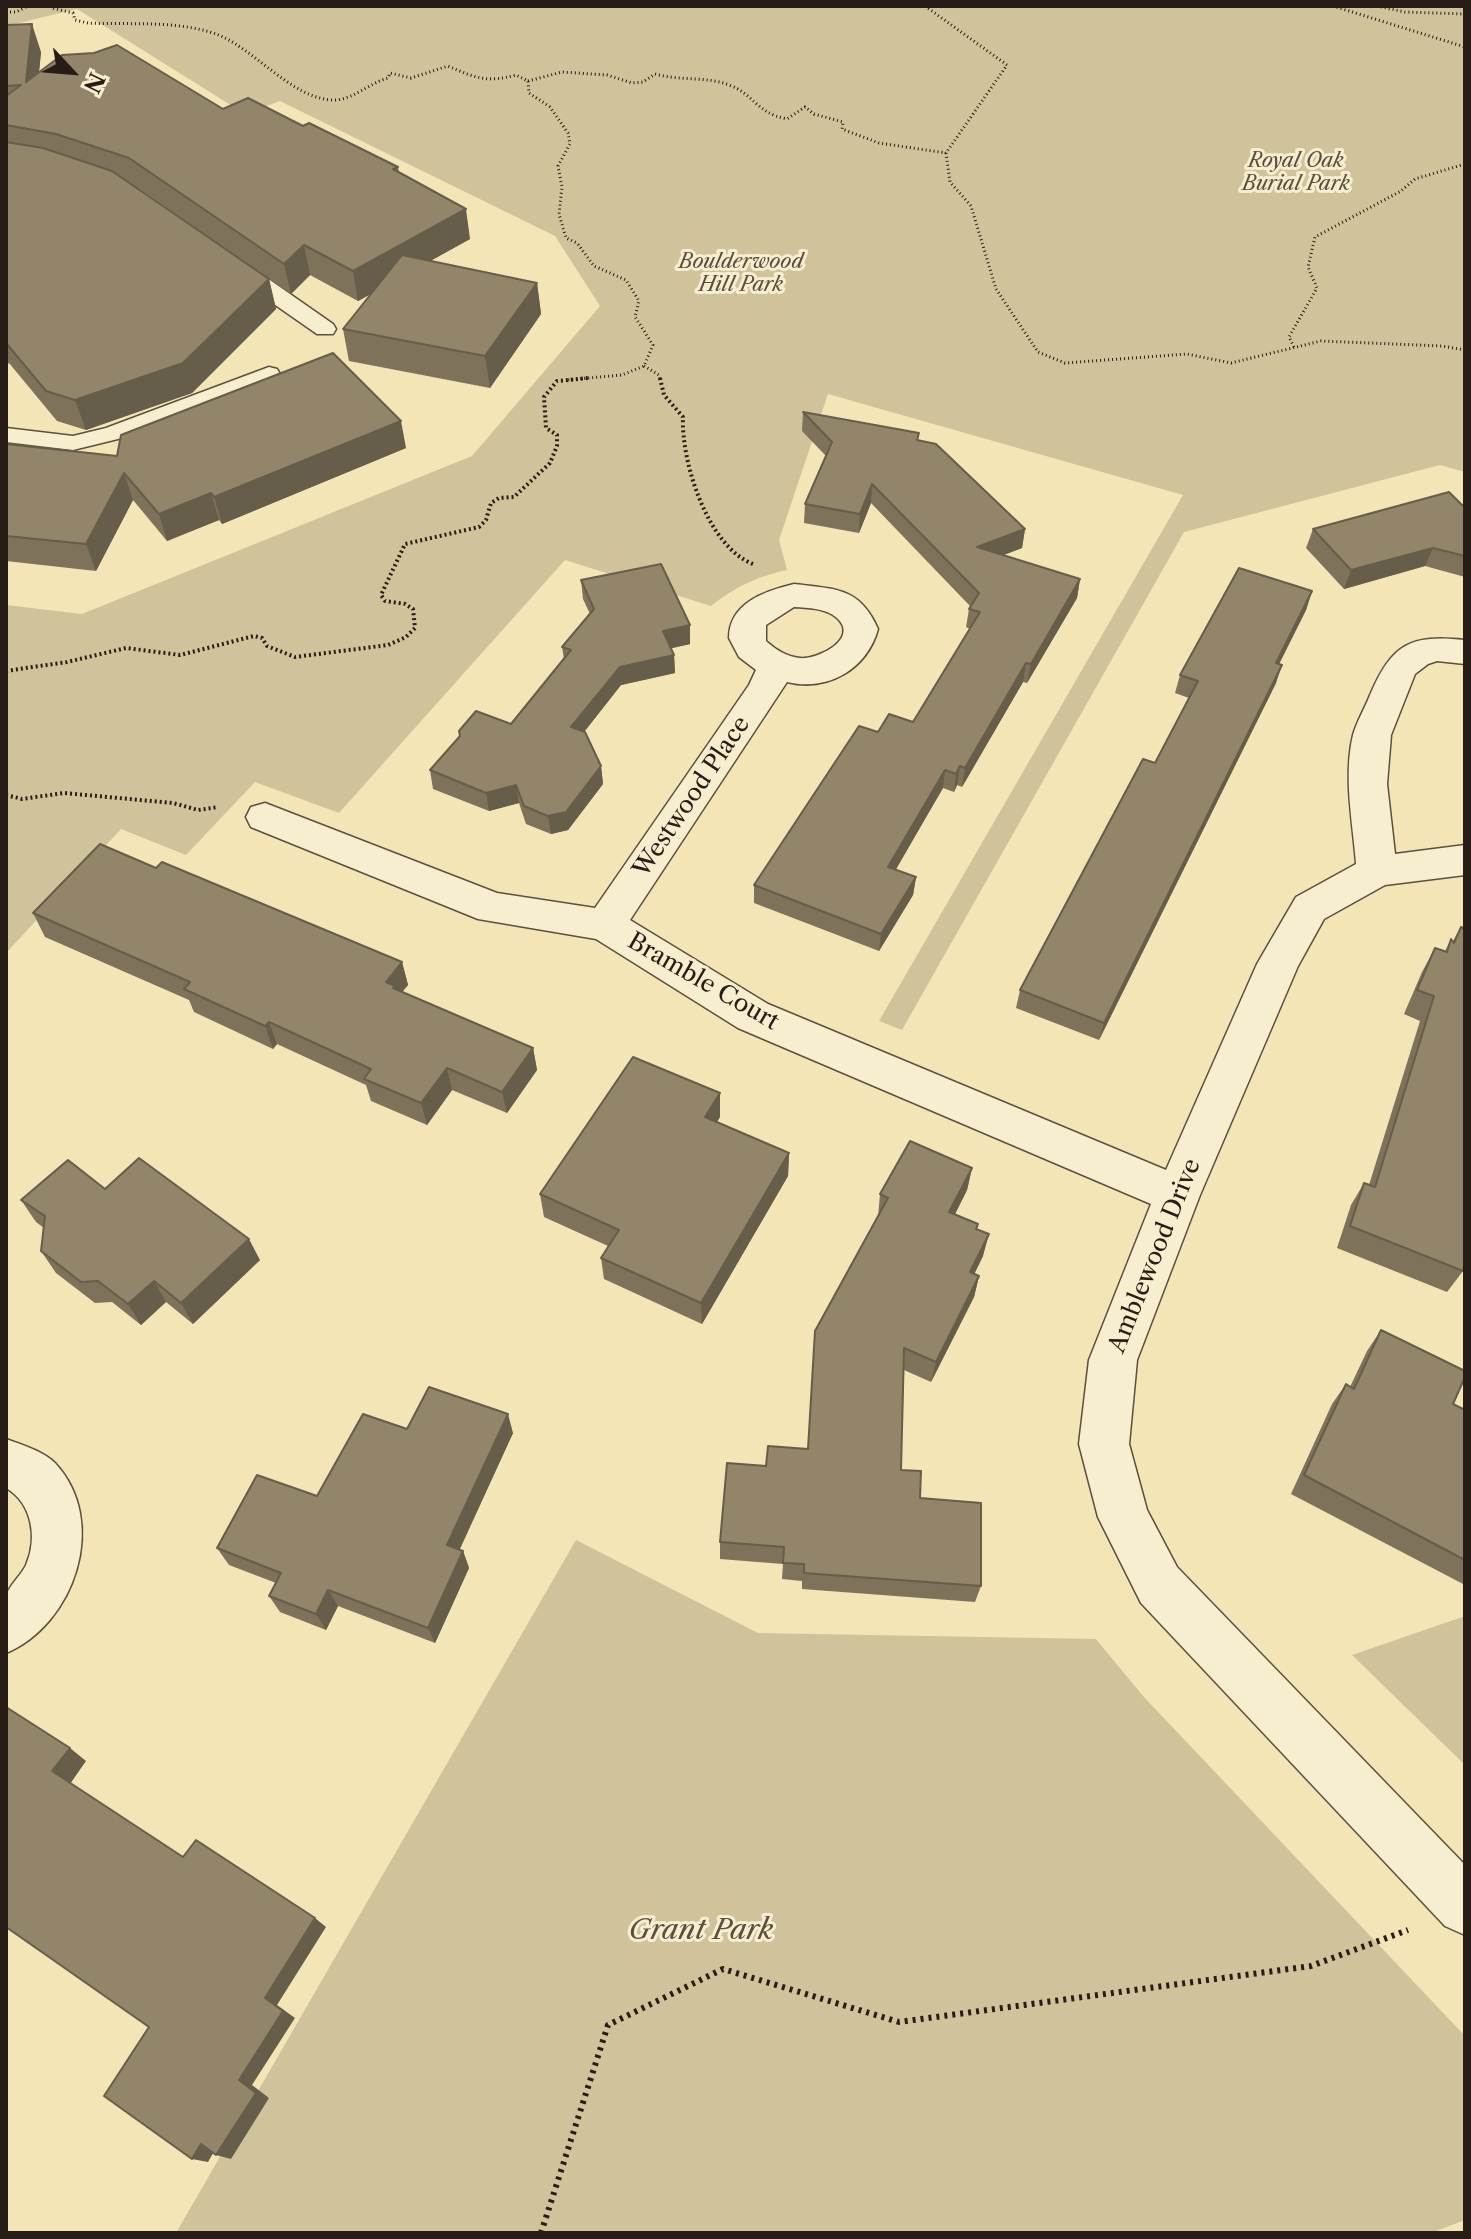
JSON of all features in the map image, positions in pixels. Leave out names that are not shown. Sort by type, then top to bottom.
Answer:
[{"type":"street","points":[[1377,871],[1368,784],[1372,735],[1400,667],[1415,655],[1437,649],[1465,652]]},
{"type":"street","name":"Westwood Place","points":[[605,925],[765,689],[776,666]]},
{"type":"street","name":"Bramble Court","points":[[247,810],[492,908],[605,925],[753,1016],[1177,1195]]},
{"type":"street","name":"Amblewood Drive","points":[[1444,1915],[1159,1585],[1123,1517],[1104,1444],[1113,1360],[1177,1195],[1278,964],[1310,908],[1377,871],[1465,860]]},
{"type":"street","points":[[6,1462],[36,1479],[54,1507],[58,1544],[46,1584],[18,1620],[6,1627]]},
{"type":"lane","points":[[220,257],[325,329]]},
{"type":"lane","points":[[6,435],[73,443],[114,433],[269,374]]},
{"type":"path","points":[[6,12],[16,12],[28,6]]},
{"type":"path","points":[[54,6],[52,8],[73,13],[75,20],[88,23],[180,25],[232,41],[314,98],[345,98],[372,82],[388,78],[390,73],[411,78],[448,66],[472,77],[502,80],[516,75],[528,81],[562,72],[607,75],[632,83],[643,82],[655,74],[673,81],[731,85],[750,98],[759,112],[772,117],[787,119],[805,107],[814,114],[843,122],[842,129],[851,135],[891,146],[921,147],[946,153]]},
{"type":"path","points":[[925,6],[965,38],[991,49],[1007,65],[946,153],[950,182],[971,206],[996,289],[1038,352],[1065,363],[1187,354],[1231,363],[1321,341],[1442,346],[1465,350]]},
{"type":"path","points":[[1333,6],[1418,35],[1465,47]]},
{"type":"path","points":[[1377,6],[1405,12],[1465,14]]},
{"type":"path","points":[[6,671],[67,662],[126,648],[180,655],[254,636],[262,638],[267,646],[295,657],[388,645],[406,637],[415,628],[413,609],[405,604],[385,601],[381,595],[405,544],[432,534],[477,528],[486,521],[491,503],[499,498],[514,497],[528,479],[544,472],[552,463],[558,443],[557,435],[546,428],[544,397],[557,381],[622,375],[644,366],[653,345],[635,317],[639,301],[629,279],[594,266],[577,243],[566,238],[559,214],[562,187],[558,166],[570,144],[568,133],[550,107],[529,93],[528,81]]},
{"type":"path","points":[[1294,347],[1289,337],[1317,288],[1308,267],[1315,237],[1401,191],[1415,179],[1465,164]]},
{"type":"path","points":[[644,366],[659,375],[664,395],[683,417],[682,439],[695,489],[726,546],[737,558],[751,563]]},
{"type":"path","points":[[6,795],[22,799],[64,793],[173,803],[198,810],[247,810]]},
{"type":"path","points":[[541,2233],[608,2025],[723,1969],[899,2022],[1311,1966],[1444,1915]]},
{"type":"green space","name":"Boulderwood Hill Park","points":[[6,6],[1465,6],[1465,472],[1440,465],[1184,532],[902,1030],[879,1021],[1183,495],[828,394],[779,540],[787,570],[746,584],[711,606],[565,560],[339,813],[255,782],[186,855],[121,829],[6,953],[6,605],[82,614],[472,456],[600,306],[555,236],[280,101],[245,114],[77,9],[6,26]]},
{"type":"green space","name":"Grant Park","points":[[576,1540],[758,1633],[1096,1639],[1143,1696],[1465,2036],[1465,2220],[1431,2233],[176,2233]]},
{"type":"green space","points":[[1465,1616],[1465,1765],[1352,1655]]},
{"type":"building","points":[[32,24],[26,82],[62,55],[94,53],[117,45],[223,109],[248,98],[303,126],[309,123],[398,167],[393,169],[466,209],[353,271],[304,245],[284,264],[129,158],[56,134],[6,125],[6,96],[21,85],[6,86],[6,25]]},
{"type":"building","points":[[6,142],[43,148],[112,171],[269,279],[183,363],[75,400],[46,391],[6,343]]},
{"type":"building","points":[[402,255],[537,283],[485,356],[343,329]]},
{"type":"building","points":[[333,353],[401,421],[214,497],[211,493],[159,514],[124,473],[86,544],[6,536],[6,444],[117,456],[121,435]]},
{"type":"building","points":[[803,412],[919,433],[917,440],[936,444],[1025,529],[977,547],[1080,579],[1031,664],[1026,663],[965,768],[960,766],[956,774],[945,770],[888,867],[916,877],[881,934],[754,885],[859,726],[878,732],[889,714],[913,722],[980,612],[969,609],[979,593],[872,484],[860,514],[805,504],[832,442]]},
{"type":"building","points":[[1449,492],[1465,506],[1465,556],[1433,548],[1351,570],[1313,529]]},
{"type":"building","points":[[661,564],[690,625],[663,631],[674,655],[620,667],[571,727],[585,732],[601,766],[566,812],[548,816],[524,806],[516,785],[486,793],[430,770],[460,736],[459,731],[476,711],[511,724],[571,650],[562,647],[594,609],[581,580]]},
{"type":"building","points":[[1239,568],[1312,591],[1276,663],[1282,665],[1104,1023],[1020,990],[1143,759],[1155,763],[1198,681],[1180,675]]},
{"type":"building","points":[[100,844],[156,868],[162,862],[402,962],[386,982],[395,986],[393,988],[533,1048],[502,1092],[447,1068],[421,1103],[364,1079],[371,1069],[269,1022],[265,1026],[184,989],[190,982],[33,913]]},
{"type":"building","points":[[1461,927],[1465,929],[1463,1271],[1350,1226],[1364,1183],[1375,1187],[1434,996],[1417,990],[1435,948],[1447,952],[1451,939],[1454,943]]},
{"type":"building","points":[[633,1057],[720,1093],[705,1117],[789,1153],[701,1303],[601,1258],[619,1230],[540,1194]]},
{"type":"building","points":[[910,1141],[972,1168],[949,1212],[978,1224],[976,1229],[989,1234],[970,1272],[979,1276],[936,1362],[904,1348],[901,1470],[921,1471],[920,1498],[981,1503],[981,1586],[804,1573],[804,1564],[783,1563],[784,1547],[720,1542],[727,1463],[766,1466],[768,1446],[808,1449],[815,1331],[888,1198],[880,1194]]},
{"type":"building","points":[[139,1158],[249,1239],[181,1303],[154,1281],[128,1304],[98,1281],[81,1282],[41,1251],[45,1216],[21,1200],[68,1160],[105,1189]]},
{"type":"building","points":[[1381,1330],[1465,1371],[1453,1404],[1465,1410],[1465,1560],[1304,1475],[1346,1384],[1354,1389]]},
{"type":"building","points":[[429,1387],[508,1414],[447,1545],[463,1551],[428,1628],[328,1590],[316,1614],[269,1596],[281,1573],[217,1548],[257,1475],[317,1496],[363,1414],[407,1429]]},
{"type":"building","points":[[6,1707],[70,1748],[52,1771],[183,1857],[196,1840],[315,1918],[265,1998],[283,2011],[239,2080],[256,2093],[216,2155],[201,2144],[192,2159],[104,2096],[149,2027],[6,1927]]},
{"type":"park label","name":"Royal Oak Burial Park","points":[[1296,172]]}]
